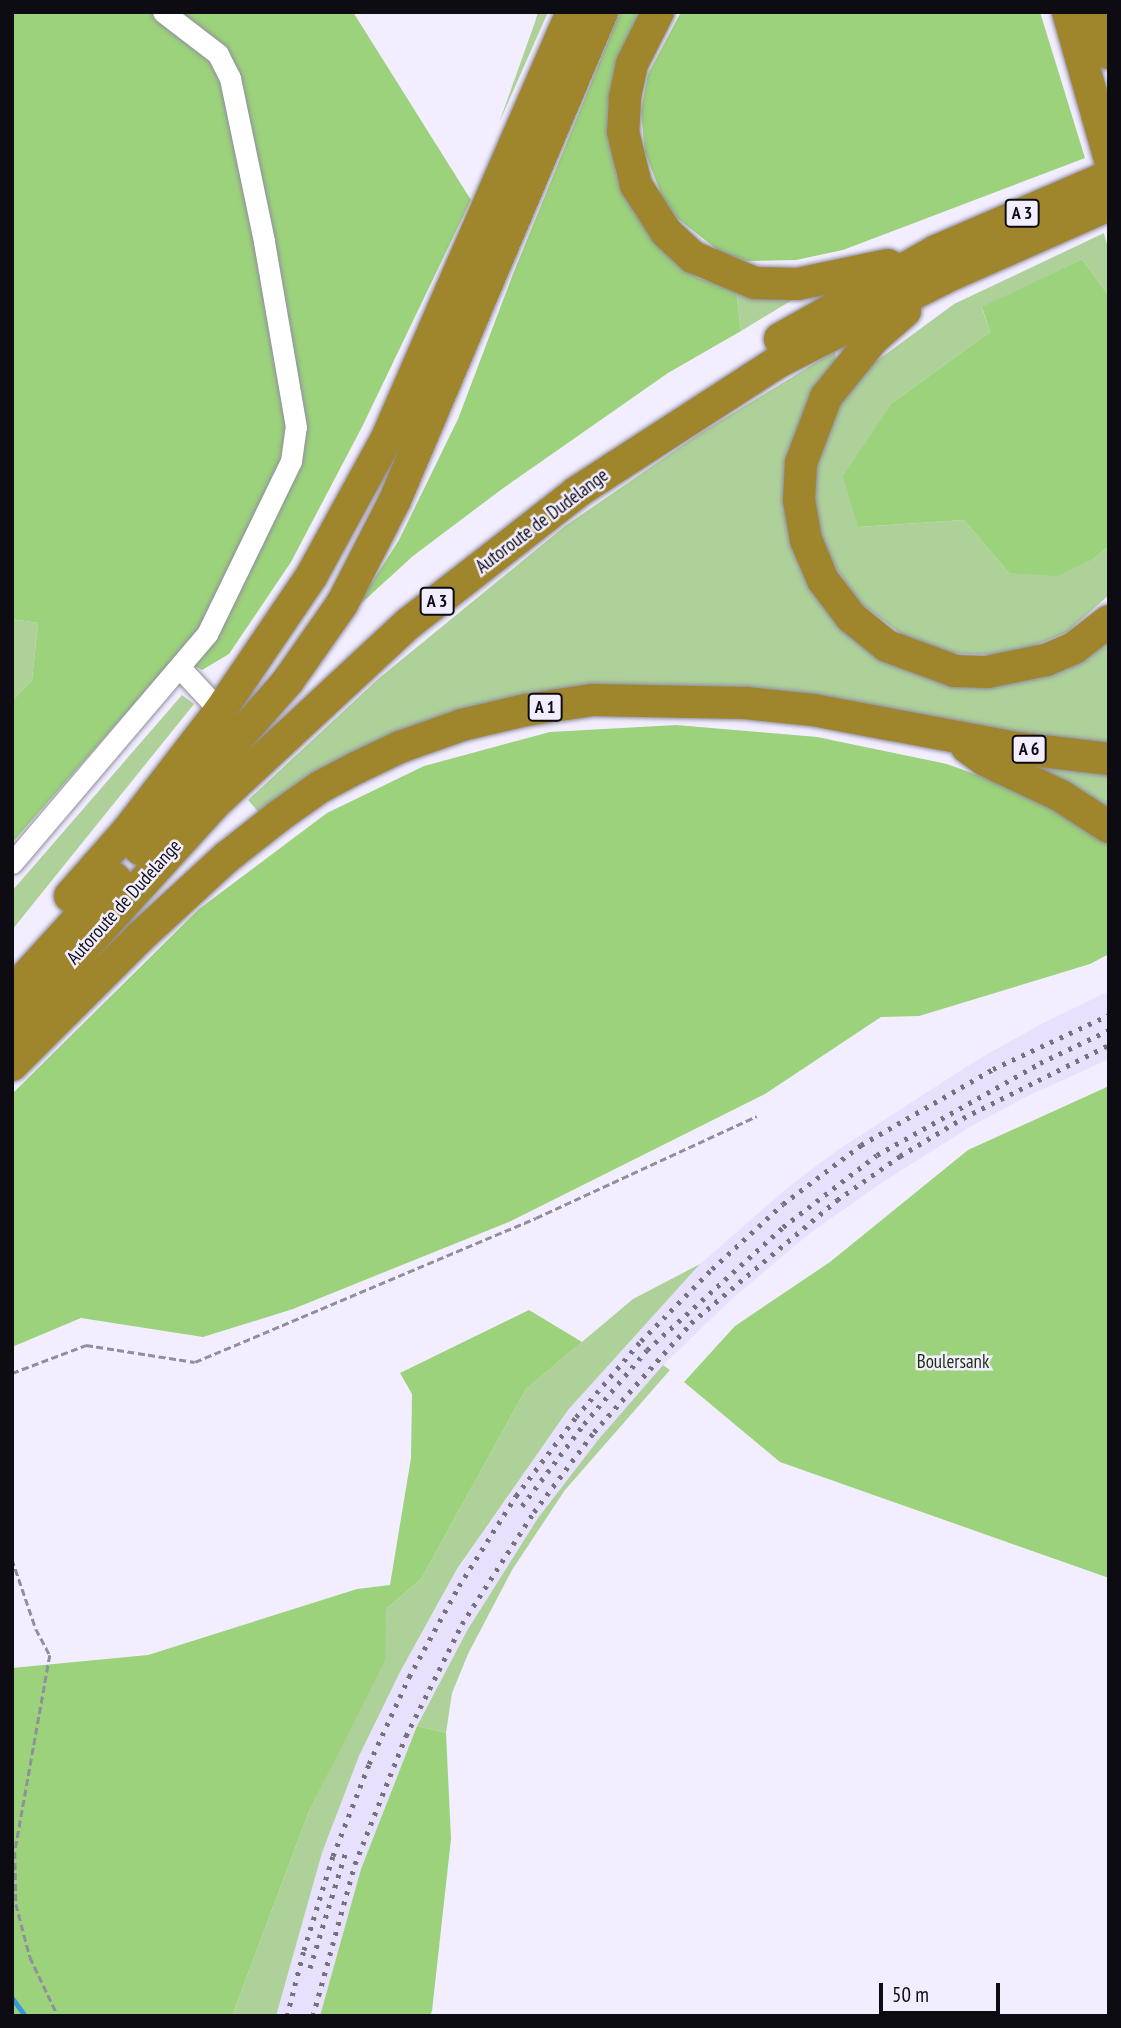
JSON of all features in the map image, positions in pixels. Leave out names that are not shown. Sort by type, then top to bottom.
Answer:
[{"type":"highway","points":[[12,964],[129,829],[220,711],[312,575],[387,438],[572,12]]},
{"type":"highway","name":"A 3","points":[[121,872],[173,808],[247,730],[288,681],[342,604],[405,477],[602,12]]},
{"type":"highway","points":[[658,12],[632,64],[623,132],[636,185],[654,218],[678,245],[693,257],[736,278],[778,286],[940,264]]},
{"type":"highway","points":[[1061,12],[1096,58]]},
{"type":"highway","points":[[1068,12],[1096,58]]},
{"type":"highway","points":[[1097,12],[1096,58],[1108,161]]},
{"type":"highway","name":"Autoroute de Dudelange","points":[[12,1027],[214,804],[439,599],[577,492],[737,387],[1108,161]]},
{"type":"highway","name":"Autoroute de Dudelange","points":[[12,992],[121,872],[255,738],[458,556],[582,465],[711,378],[940,264],[1109,205]]},
{"type":"highway","name":"A 3","points":[[940,264],[826,397],[813,426],[801,463],[799,500],[806,540],[823,580],[851,617],[887,646],[955,671],[987,672],[1046,660],[1074,648],[1109,621]]},
{"type":"highway","name":"A 1","points":[[12,1065],[141,936],[227,857],[320,787],[400,747],[461,725],[526,710],[593,700],[673,699],[813,710],[950,735],[985,760],[1061,796],[1109,827]]},
{"type":"highway","name":"A 6","points":[[950,735],[1017,748],[1109,759]]},
{"type":"street","points":[[12,863],[207,634],[291,461],[296,427],[264,241],[230,78],[218,54],[163,12]]},
{"type":"street","points":[[180,668],[220,711]]},
{"type":"path","points":[[12,1373],[86,1345],[195,1362],[536,1218],[757,1116]]},
{"type":"path","points":[[12,1559],[36,1629],[50,1656],[15,1852],[16,1904],[30,1957],[58,2016]]},
{"type":"shaded area","points":[[1109,991],[1109,1059],[1028,1096],[970,1127],[883,1182],[810,1233],[732,1299],[663,1365],[598,1440],[538,1518],[468,1629],[417,1726],[361,1869],[320,2016],[276,2016],[322,1853],[359,1756],[400,1672],[457,1570],[568,1410],[700,1264],[792,1184],[836,1151],[977,1060],[1039,1025]]},
{"type":"green space","points":[[12,12],[353,12],[471,200],[363,425],[291,562],[229,654],[202,670],[177,655],[12,843],[12,701],[32,680],[38,623],[12,619]]},
{"type":"green space","points":[[538,12],[548,12],[499,123],[535,22]]},
{"type":"green space","points":[[620,12],[642,12],[609,138],[617,178],[635,214],[659,247],[698,278],[736,290],[741,331],[668,373],[502,489],[413,556],[355,609],[399,540],[458,419],[513,274]]},
{"type":"green space","points":[[681,12],[1040,12],[1085,158],[843,250],[796,260],[746,261],[719,251],[677,218],[661,194],[645,152],[641,111],[648,74]]},
{"type":"green space","points":[[1104,233],[1109,252],[1109,296],[1082,259],[982,308],[990,332],[892,403],[858,527],[964,520],[1009,573],[1093,559],[1109,546],[1109,595],[1067,632],[1032,647],[993,655],[947,653],[904,636],[859,602],[821,539],[815,502],[816,465],[828,422],[863,371],[954,304]]},
{"type":"green space","points":[[1082,259],[1109,296],[1109,546],[1093,559],[1058,576],[1009,573],[964,520],[858,527],[843,476],[892,403],[990,332],[982,307]]},
{"type":"green space","points":[[736,290],[799,296],[741,331]]},
{"type":"green space","points":[[835,351],[836,360],[818,384],[798,425],[788,466],[796,543],[916,673],[1109,637],[1109,748],[536,697],[260,814],[248,800],[378,679],[565,526],[699,434]]},
{"type":"green space","points":[[12,619],[38,623],[32,680],[12,701]]},
{"type":"green space","points":[[182,695],[194,704],[12,930],[12,891]]},
{"type":"green space","points":[[676,725],[817,737],[947,764],[1034,796],[1109,843],[1109,954],[1090,964],[919,1016],[881,1017],[765,1094],[511,1221],[293,1309],[203,1337],[81,1318],[12,1347],[12,1094],[199,909],[327,813],[424,766],[550,732]]},
{"type":"green space","points":[[1032,764],[1109,774],[1109,815],[1031,768]]},
{"type":"green space","name":"Boulersank","points":[[1109,1086],[1109,1578],[780,1462],[684,1382],[735,1326],[830,1262],[968,1150]]},
{"type":"green space","points":[[700,1264],[568,1410],[457,1569],[400,1672],[359,1756],[322,1853],[276,2016],[232,2016],[308,1814],[384,1660],[387,1608],[421,1579],[526,1389],[633,1299]]},
{"type":"green space","points":[[529,1310],[582,1342],[526,1389],[421,1579],[387,1608],[385,1660],[308,1814],[232,2016],[12,2016],[12,1668],[148,1655],[357,1589],[390,1585],[411,1458],[412,1394],[400,1373]]},
{"type":"green space","points":[[663,1365],[670,1370],[565,1490],[512,1570],[468,1654],[452,1693],[446,1733],[417,1726],[468,1629],[538,1518],[598,1440]]},
{"type":"green space","points":[[417,1726],[446,1733],[451,1839],[432,2011],[430,2016],[320,2016],[361,1869]]},
{"type":"waterway","points":[[12,1998],[25,2016]]},
{"type":"railway","points":[[287,2016],[333,1856],[369,1764],[409,1677],[459,1586],[516,1496],[576,1417],[641,1341],[712,1269],[783,1204],[861,1145],[993,1069],[1109,1015]]},
{"type":"railway","points":[[522,1506],[584,1424],[647,1350],[783,1227],[877,1155],[1040,1063],[1109,1030]]},
{"type":"railway","points":[[313,2016],[355,1864],[406,1736],[462,1624],[534,1512],[594,1432],[691,1323],[837,1200],[900,1156],[963,1118],[1109,1045]]},
{"type":"railway","points":[[310,1968],[346,1851]]}]
